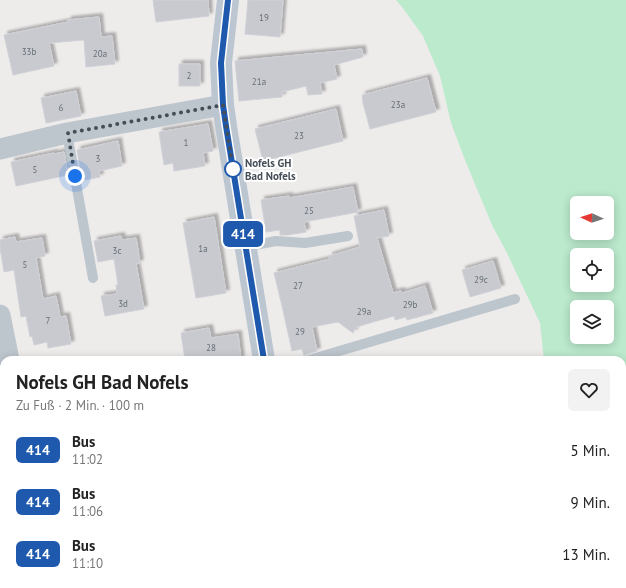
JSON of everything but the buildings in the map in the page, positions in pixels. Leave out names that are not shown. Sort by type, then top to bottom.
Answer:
[{"type":"main road","points":[[228,0],[221,63],[223,105],[263,356]]},
{"type":"street","points":[[0,149],[68,133],[223,105]]},
{"type":"street","points":[[0,315],[8,356]]},
{"type":"lane","points":[[68,133],[93,278]]},
{"type":"lane","points":[[246,247],[276,241],[305,242],[348,236]]},
{"type":"lane","points":[[323,356],[515,299]]},
{"type":"green space","points":[[396,0],[626,0],[626,356],[544,356],[540,323],[492,225],[465,160],[451,123],[440,76],[423,36]]},
{"type":"bus line","name":"414","points":[[228,0],[221,63],[223,105],[263,356]]},
{"type":"place","name":"Nofels GH Bad Nofels","points":[[233,169]]},
{"type":"route","points":[[75,176],[68,133],[223,105],[233,169]]}]
